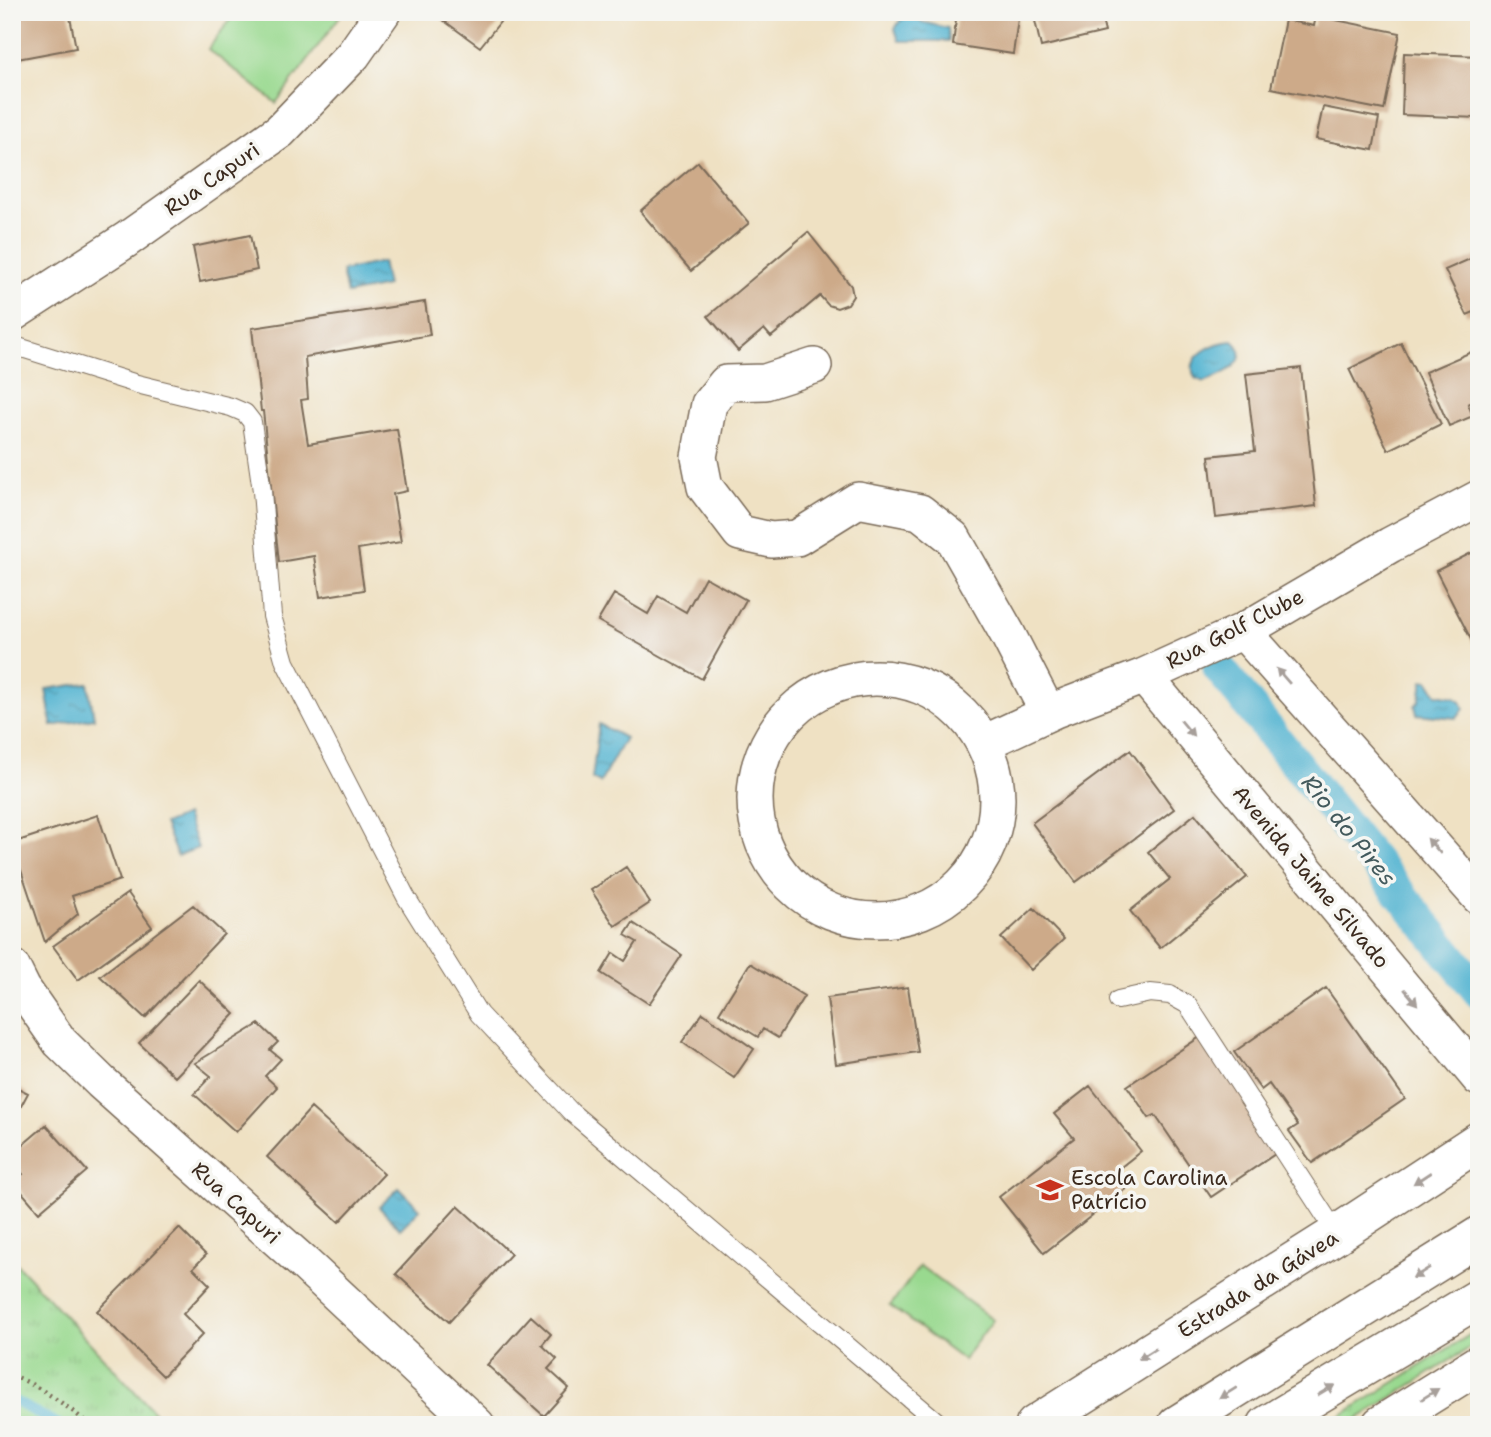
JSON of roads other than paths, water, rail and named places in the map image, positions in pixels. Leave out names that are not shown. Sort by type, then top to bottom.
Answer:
[{"type":"main road","name":"Estrada da Gávea","points":[[1035,1425],[1479,1141]]},
{"type":"main road","points":[[1177,1425],[1479,1236]]},
{"type":"main road","points":[[1267,1425],[1479,1298]]},
{"type":"main road","points":[[1381,1425],[1479,1364]]},
{"type":"street","name":"Rua Capuri","points":[[12,314],[126,240],[281,131],[353,55],[383,12]]},
{"type":"street","points":[[814,366],[765,382],[726,383],[709,404],[699,457],[705,487],[740,533],[771,540],[797,538],[858,500],[920,512],[953,538],[1007,633],[1048,713]]},
{"type":"street","name":"Rua Golf Clube","points":[[984,743],[1048,713],[1144,676],[1243,631],[1390,545],[1479,498]]},
{"type":"street","points":[[1243,631],[1479,897]]},
{"type":"street","name":"Avenida Jaime Silvado","points":[[1144,676],[1479,1078]]},
{"type":"street","points":[[887,678],[926,689],[959,711],[984,743],[996,781],[996,821],[982,859],[957,890],[923,911],[884,920],[844,917],[808,900],[778,873],[760,838],[753,798],[761,759],[780,724],[810,697],[847,681],[887,678]]},
{"type":"street","name":"Rua Capuri","points":[[12,967],[23,989],[60,1042],[306,1265],[477,1425]]},
{"type":"lane","points":[[12,345],[138,384],[231,407],[245,413],[252,422],[255,439],[272,616],[285,662],[406,897],[480,1014],[571,1112],[941,1425]]},
{"type":"lane","points":[[1118,1000],[1150,993],[1170,995],[1188,1005],[1337,1234]]},
{"type":"water","points":[[912,15],[922,22],[948,28],[949,41],[899,41],[895,29],[902,17]]},
{"type":"water","points":[[382,262],[387,286],[347,294],[342,271]]},
{"type":"water","points":[[1233,341],[1239,348],[1240,355],[1233,367],[1204,382],[1195,378],[1193,370],[1197,356],[1210,347]]},
{"type":"water","points":[[1428,680],[1437,694],[1455,697],[1461,701],[1464,709],[1456,718],[1417,714],[1415,706],[1420,700],[1423,681]]},
{"type":"water","points":[[88,683],[94,718],[52,726],[46,689]]},
{"type":"water","points":[[599,724],[625,738],[600,783],[592,779]]},
{"type":"water","points":[[186,815],[198,848],[177,856],[164,824]]},
{"type":"water","points":[[399,1188],[420,1209],[400,1229],[379,1207]]},
{"type":"waterway","name":"Rio do Pires","points":[[1219,668],[1479,992]]},
{"type":"waterway","points":[[12,1400],[60,1425]]},
{"type":"place","name":"Escola Carolina Patrício","points":[[1050,1190]]}]
